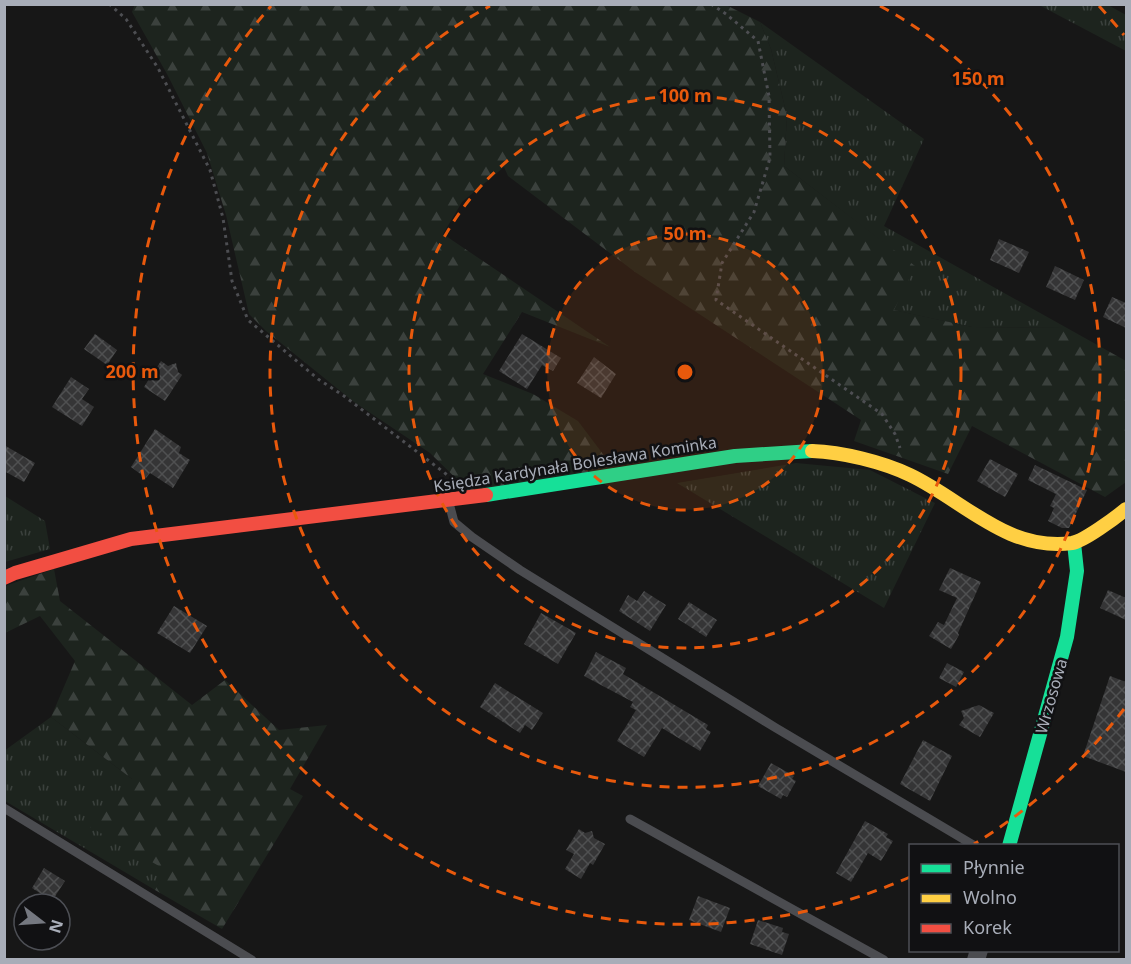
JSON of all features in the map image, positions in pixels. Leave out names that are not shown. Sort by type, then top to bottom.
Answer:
[{"type":"street","name":"Księdza Kardynała Bolesława Kominka","points":[[4,578],[131,539],[475,497],[735,456],[815,451],[867,460],[910,475],[1003,532],[1038,543],[1074,543]]},
{"type":"street","points":[[1074,543],[1111,521],[1126,509]]},
{"type":"street","name":"Wrzosowa","points":[[1010,844],[1068,637],[1077,571],[1074,543]]},
{"type":"lane","points":[[448,500],[454,522],[520,570],[776,728],[972,844]]},
{"type":"lane","points":[[4,808],[252,960]]},
{"type":"lane","points":[[630,819],[884,960]]},
{"type":"path","points":[[109,4],[126,20],[158,68],[210,170],[223,218],[232,281],[248,320],[318,380],[344,396],[475,497]]},
{"type":"path","points":[[711,4],[758,41],[769,96],[770,158],[754,212],[722,263],[716,300],[882,414],[895,434],[910,475]]},
{"type":"green space","points":[[135,4],[726,5],[760,22],[771,49],[787,116],[784,166],[915,266],[894,310],[972,327],[1067,328],[1126,361],[1126,482],[1105,497],[972,426],[948,474],[854,441],[861,420],[635,272],[508,176],[504,167],[462,202],[443,234],[610,347],[522,312],[483,374],[533,394],[578,421],[618,474],[475,497],[430,453],[354,402],[266,331],[249,314],[226,215],[207,153],[132,12]]},
{"type":"green space","points":[[1039,5],[1108,5],[1126,15],[1126,51]]},
{"type":"green space","points":[[760,22],[924,139],[884,226],[1067,328],[972,327],[893,310],[914,266],[784,166],[787,116],[771,49]]},
{"type":"green space","points":[[796,463],[870,470],[935,503],[884,608],[677,483]]},
{"type":"green space","points":[[5,496],[45,521],[50,549],[5,562]]},
{"type":"green space","points":[[54,569],[60,601],[192,705],[225,680],[279,730],[327,725],[290,789],[303,796],[222,929],[155,890],[166,870],[90,827],[132,779],[51,717],[75,661],[40,616],[5,633],[5,586]]},
{"type":"green space","points":[[51,717],[132,779],[167,870],[155,890],[5,801],[4,751]]},
{"type":"building","points":[[999,239],[1029,252],[1019,273],[990,260]]},
{"type":"building","points":[[1055,266],[1084,280],[1075,300],[1046,287]]},
{"type":"building","points":[[1112,297],[1126,303],[1126,328],[1103,317]]},
{"type":"building","points":[[95,334],[117,350],[107,365],[84,349]]},
{"type":"building","points":[[522,334],[561,358],[553,371],[542,365],[527,389],[499,371]]},
{"type":"building","points":[[594,357],[616,374],[601,398],[577,383]]},
{"type":"building","points":[[161,361],[168,366],[176,363],[178,372],[182,375],[165,401],[144,387]]},
{"type":"building","points":[[71,377],[89,389],[82,399],[94,407],[82,426],[52,407]]},
{"type":"building","points":[[155,429],[181,447],[179,453],[190,460],[173,488],[150,473],[146,478],[131,467]]},
{"type":"building","points":[[4,445],[35,463],[24,482],[4,471]]},
{"type":"building","points":[[990,459],[1018,474],[1005,497],[977,481]]},
{"type":"building","points":[[1035,465],[1087,490],[1069,528],[1062,528],[1048,521],[1054,508],[1050,506],[1056,494],[1028,480]]},
{"type":"building","points":[[950,568],[981,582],[951,649],[929,636],[938,622],[944,625],[957,598],[939,590]]},
{"type":"building","points":[[1108,590],[1126,598],[1126,620],[1100,608]]},
{"type":"building","points":[[644,591],[666,605],[650,631],[619,611],[628,595],[637,601]]},
{"type":"building","points":[[689,602],[717,620],[706,637],[678,619]]},
{"type":"building","points":[[174,606],[207,626],[190,653],[157,633]]},
{"type":"building","points":[[541,613],[576,633],[558,664],[524,644]]},
{"type":"building","points":[[596,652],[626,668],[623,674],[708,725],[706,729],[711,732],[700,751],[662,728],[644,757],[617,741],[636,710],[630,707],[633,702],[584,676]]},
{"type":"building","points":[[947,663],[964,672],[956,687],[939,678]]},
{"type":"building","points":[[1110,676],[1126,682],[1126,772],[1083,756]]},
{"type":"building","points":[[495,683],[543,713],[532,730],[525,725],[520,733],[480,707]]},
{"type":"building","points":[[979,705],[994,713],[980,737],[959,725],[964,718],[961,711]]},
{"type":"building","points":[[923,740],[952,756],[930,801],[900,784]]},
{"type":"building","points":[[771,763],[794,776],[792,779],[796,781],[787,797],[783,795],[781,799],[758,786]]},
{"type":"building","points":[[865,821],[888,834],[886,837],[893,841],[881,861],[868,853],[851,882],[836,873]]},
{"type":"building","points":[[579,829],[585,833],[592,831],[594,838],[605,844],[593,865],[590,863],[581,879],[565,869],[574,854],[566,850]]},
{"type":"building","points":[[44,868],[65,881],[58,892],[38,892],[32,888]]},
{"type":"building","points":[[698,896],[730,908],[721,932],[689,920]]},
{"type":"building","points":[[758,920],[783,928],[782,932],[789,934],[782,955],[750,944]]},
{"type":"traffic: fast","points":[[486,495],[735,456],[812,451]]},
{"type":"traffic: fast","points":[[1010,844],[1067,637],[1077,571],[1074,543]]},
{"type":"traffic: slow","points":[[812,451],[849,456],[899,470],[930,485],[986,522],[1027,540],[1049,544],[1072,543],[1091,534],[1126,509]]},
{"type":"traffic: jam","points":[[4,578],[131,539],[486,495]]}]
